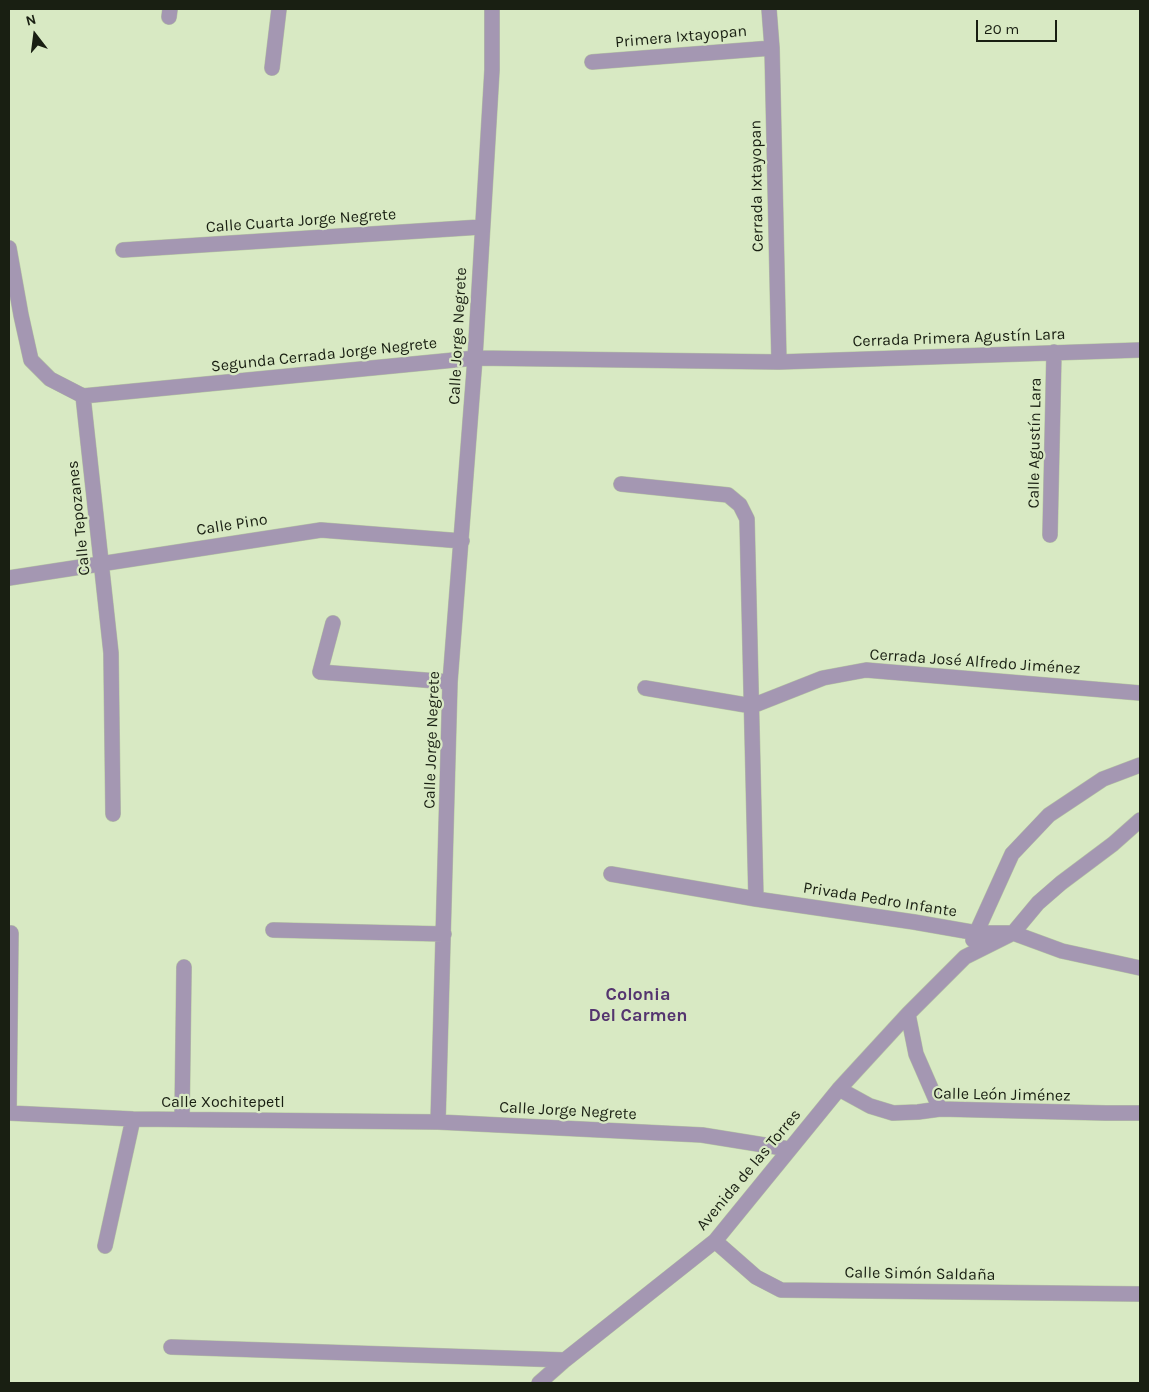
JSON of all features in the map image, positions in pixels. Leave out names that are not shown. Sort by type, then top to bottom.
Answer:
[{"type":"street","points":[[272,68],[279,9]]},
{"type":"street","name":"Calle Jorge Negrete","points":[[492,9],[492,70],[462,541],[450,682],[438,1122],[702,1135],[789,1149]]},
{"type":"street","name":"Cerrada Ixtayopan","points":[[769,9],[772,48],[779,362]]},
{"type":"street","name":"Primera Ixtayopan","points":[[592,62],[772,48]]},
{"type":"street","name":"Calle Cuarta Jorge Negrete","points":[[123,250],[481,227]]},
{"type":"street","points":[[9,248],[15,316],[31,360],[50,379],[83,396]]},
{"type":"street","name":"Cerrada Primera Agustín Lara","points":[[779,362],[1140,350]]},
{"type":"street","name":"Calle Agustín Lara","points":[[1050,536],[1054,352]]},
{"type":"street","name":"Segunda Cerrada Jorge Negrete","points":[[83,396],[474,358],[779,362]]},
{"type":"street","name":"Calle Tepozanes","points":[[83,396],[111,653],[113,814]]},
{"type":"street","points":[[621,484],[728,495],[740,505],[747,519],[756,899]]},
{"type":"street","name":"Calle Pino","points":[[9,578],[321,530],[462,541]]},
{"type":"street","points":[[333,622],[320,672],[450,682]]},
{"type":"street","name":"Cerrada José Alfredo Jiménez","points":[[752,706],[823,678],[866,670],[1140,693]]},
{"type":"street","points":[[645,688],[752,706]]},
{"type":"street","name":"Avenida de las Torres","points":[[966,957],[1012,854],[1048,815],[1104,779],[1140,765]]},
{"type":"street","name":"Avenida de las Torres","points":[[539,1383],[565,1360],[715,1241],[839,1089],[908,1014],[966,957],[1013,933],[1038,903],[1061,882],[1113,844],[1140,820]]},
{"type":"street","name":"Privada Pedro Infante","points":[[611,874],[756,899],[977,933],[1013,933],[1062,951],[1140,968]]},
{"type":"street","points":[[273,930],[444,934]]},
{"type":"street","points":[[9,1113],[11,933]]},
{"type":"street","points":[[182,1119],[184,967]]},
{"type":"street","points":[[908,1014],[916,1054],[940,1109]]},
{"type":"street","name":"Calle León Jiménez","points":[[839,1089],[870,1106],[892,1113],[940,1109],[1106,1114],[1140,1113]]},
{"type":"street","name":"Calle Xochitepetl","points":[[9,1113],[133,1119],[438,1122]]},
{"type":"street","points":[[105,1246],[133,1119]]},
{"type":"street","name":"Calle Simón Saldaña","points":[[715,1241],[756,1278],[781,1290],[1140,1294]]},
{"type":"street","points":[[171,1347],[565,1360]]},
{"type":"district","name":"Colonia Del Carmen","points":[[638,1005]]}]
